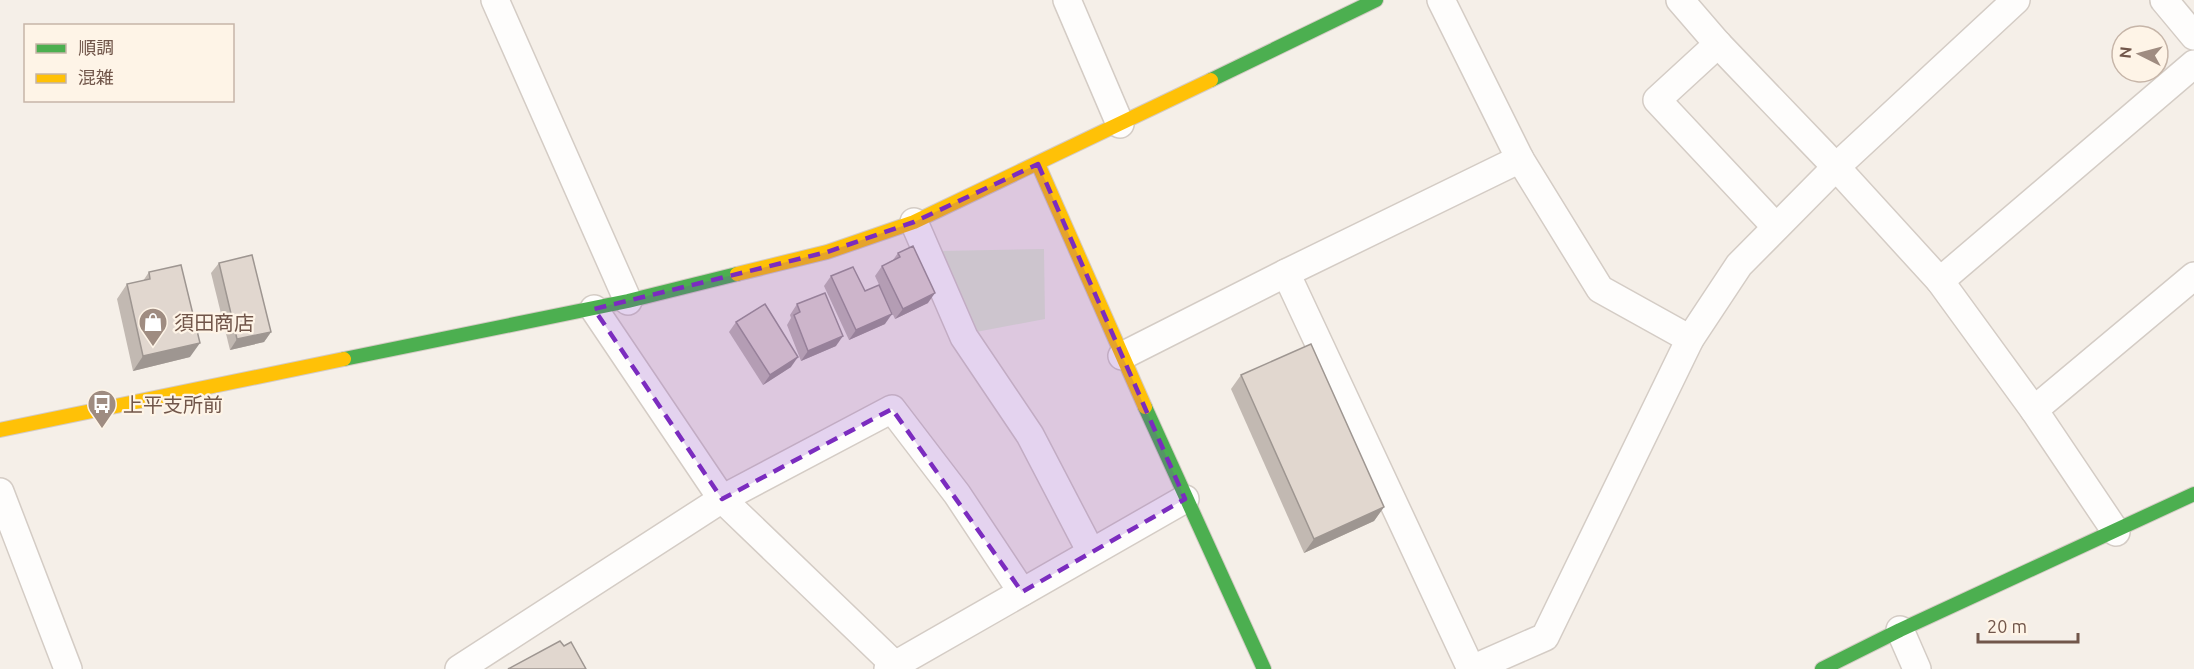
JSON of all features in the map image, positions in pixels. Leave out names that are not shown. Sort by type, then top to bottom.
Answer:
[{"type":"street","points":[[495,0],[628,301]]},
{"type":"street","points":[[1067,0],[1120,124]]},
{"type":"street","points":[[0,430],[594,309],[827,252],[914,222],[1376,0]]},
{"type":"street","points":[[1441,0],[1520,159],[1600,289],[1690,339]]},
{"type":"street","points":[[1680,0],[1718,44],[1836,166],[1940,280],[2034,410],[2116,531]]},
{"type":"street","points":[[1286,273],[1472,669],[1545,638],[1690,339],[1739,265],[1836,166],[2016,0]]},
{"type":"street","points":[[2164,0],[2194,36]]},
{"type":"street","points":[[1718,44],[1657,100],[1776,227]]},
{"type":"street","points":[[1940,280],[2194,64]]},
{"type":"street","points":[[1122,356],[1520,159]]},
{"type":"street","points":[[1038,164],[1185,499],[1264,669]]},
{"type":"street","points":[[914,222],[964,338],[1030,435],[1091,552]]},
{"type":"street","points":[[2034,410],[2194,276]]},
{"type":"street","points":[[594,309],[722,499],[894,668],[1185,499]]},
{"type":"street","points":[[459,669],[722,499],[892,409],[957,494],[1022,592]]},
{"type":"street","points":[[0,492],[61,667]]},
{"type":"street","points":[[1822,669],[1900,630],[2194,494]]},
{"type":"street","points":[[1900,630],[1917,669]]},
{"type":"highlighted area","points":[[1038,164],[1185,499],[1022,592],[892,409],[722,499],[594,309],[827,252],[914,222]]},
{"type":"green space","points":[[1044,249],[1045,319],[976,332],[939,251]]},
{"type":"building","points":[[913,246],[935,293],[903,309],[882,266],[900,257],[898,253]]},
{"type":"building","points":[[252,255],[271,332],[237,339],[219,263]]},
{"type":"building","points":[[181,265],[200,343],[143,356],[127,284],[150,279],[149,272]]},
{"type":"building","points":[[853,267],[865,291],[879,285],[892,314],[856,330],[831,276]]},
{"type":"building","points":[[825,293],[843,336],[808,351],[794,315],[800,312],[797,304]]},
{"type":"building","points":[[765,304],[798,357],[770,375],[736,322]]},
{"type":"building","points":[[1311,344],[1384,507],[1314,539],[1241,375]]},
{"type":"building","points":[[560,641],[564,646],[571,642],[586,669],[508,669]]},
{"type":"traffic: fast","points":[[1211,80],[1376,0]]},
{"type":"traffic: fast","points":[[344,359],[628,301],[737,274]]},
{"type":"traffic: fast","points":[[1145,407],[1264,669]]},
{"type":"traffic: fast","points":[[1822,669],[1900,630],[2194,494]]},
{"type":"traffic: slow","points":[[737,274],[827,252],[914,222],[1211,80]]},
{"type":"traffic: slow","points":[[1038,164],[1145,407]]},
{"type":"traffic: slow","points":[[0,430],[344,359]]},
{"type":"place","name":"須田商店","points":[[153,348]]},
{"type":"place","name":"上平支所前","points":[[102,430]]}]
